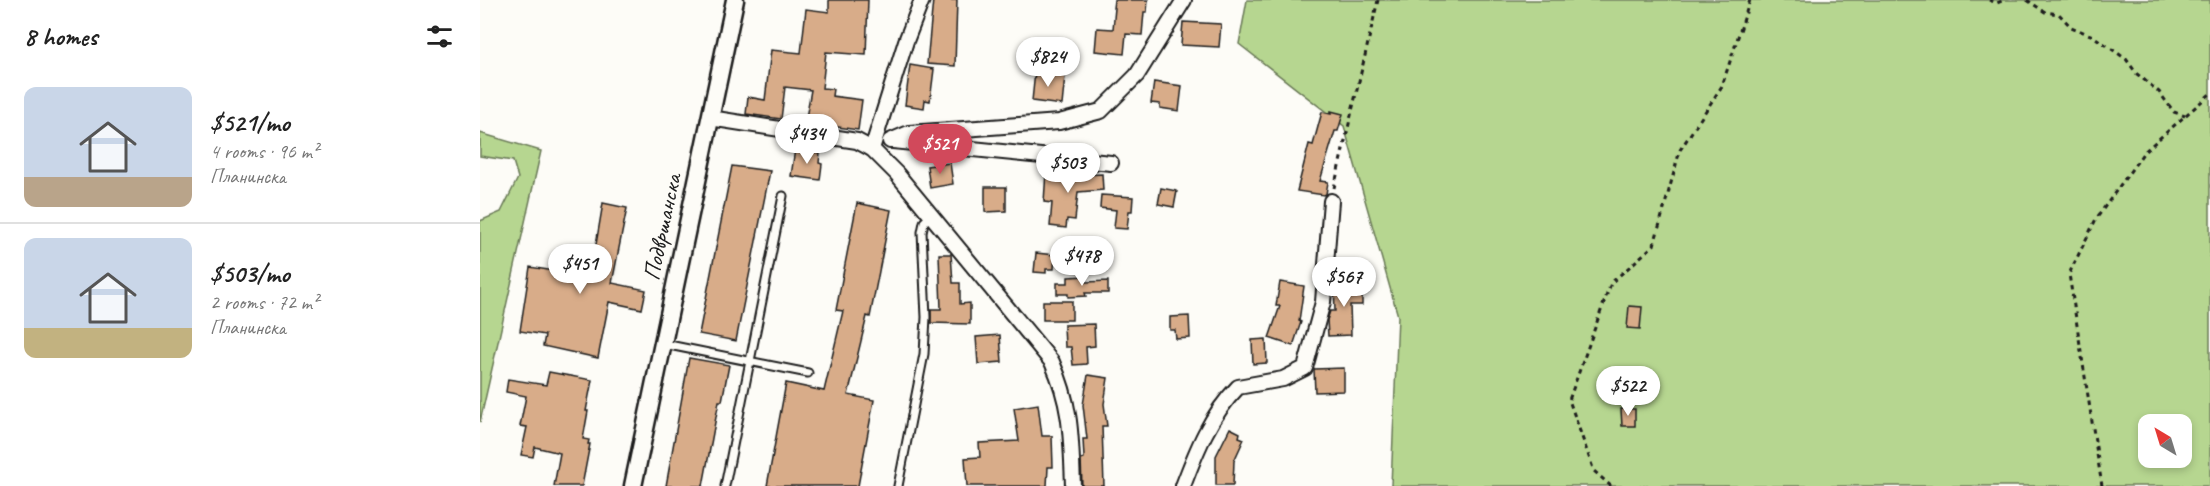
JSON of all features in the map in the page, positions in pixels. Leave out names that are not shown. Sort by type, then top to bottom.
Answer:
[{"type":"street","name":"Подвршанска","points":[[633,486],[735,0]]},
{"type":"street","points":[[872,149],[906,41],[922,0]]},
{"type":"street","points":[[872,149],[909,133],[1059,122],[1101,111],[1137,75],[1184,0]]},
{"type":"street","points":[[710,118],[857,141],[872,149],[897,174],[1052,362],[1062,385],[1071,422],[1073,486]]},
{"type":"street","points":[[890,141],[1111,163]]},
{"type":"street","points":[[1183,486],[1200,440],[1209,424],[1238,387],[1283,379],[1305,368],[1323,302],[1331,201]]},
{"type":"lane","points":[[725,486],[783,196]]},
{"type":"lane","points":[[898,486],[924,354],[927,317],[922,232],[924,222],[932,216]]},
{"type":"lane","points":[[663,344],[808,373]]},
{"type":"path","points":[[1331,201],[1378,0]]},
{"type":"path","points":[[1611,486],[1594,471],[1569,400],[1611,283],[1654,245],[1680,150],[1722,86],[1750,0]]},
{"type":"path","points":[[1989,0],[1997,3],[2004,0]]},
{"type":"path","points":[[2027,0],[2045,12],[2059,15],[2071,27],[2093,36],[2118,54],[2159,92],[2174,112],[2185,116]]},
{"type":"path","points":[[2102,486],[2069,274],[2096,219],[2144,152],[2210,94]]},
{"type":"green space","points":[[1247,0],[2210,0],[2210,486],[1391,486],[1398,316],[1344,126],[1239,44]]},
{"type":"green space","points":[[480,133],[541,151],[480,422],[480,221],[501,212],[518,178],[513,161],[480,156]]},
{"type":"building","points":[[829,0],[868,0],[866,55],[826,52],[822,88],[833,89],[832,96],[862,100],[858,130],[811,123],[811,119],[806,118],[811,90],[785,87],[781,119],[746,114],[748,97],[765,100],[771,50],[801,53],[806,9],[829,12]]},
{"type":"building","points":[[933,0],[957,0],[955,66],[927,64]]},
{"type":"building","points":[[1114,0],[1148,0],[1147,12],[1144,12],[1142,35],[1126,34],[1124,54],[1095,51],[1097,28],[1113,29]]},
{"type":"building","points":[[1183,22],[1221,24],[1219,47],[1181,45]]},
{"type":"building","points":[[910,65],[934,69],[930,101],[925,100],[924,108],[905,105]]},
{"type":"building","points":[[1035,72],[1065,76],[1062,105],[1032,101]]},
{"type":"building","points":[[1154,82],[1182,86],[1179,111],[1160,108],[1160,104],[1151,103]]},
{"type":"building","points":[[1331,111],[1343,114],[1338,131],[1335,131],[1320,181],[1328,182],[1326,194],[1297,191],[1309,144],[1313,145],[1322,112],[1331,114]]},
{"type":"building","points":[[795,149],[820,153],[819,163],[822,164],[820,180],[791,176]]},
{"type":"building","points":[[950,163],[953,184],[930,188],[927,166]]},
{"type":"building","points":[[732,166],[770,171],[736,341],[699,334]]},
{"type":"building","points":[[1046,172],[1102,174],[1103,190],[1078,192],[1075,220],[1067,219],[1066,228],[1050,226],[1052,203],[1044,202]]},
{"type":"building","points":[[985,187],[1006,187],[1006,211],[985,212]]},
{"type":"building","points":[[1161,188],[1177,191],[1174,207],[1158,204]]},
{"type":"building","points":[[1101,195],[1133,197],[1127,229],[1114,228],[1116,210],[1100,208]]},
{"type":"building","points":[[603,203],[627,208],[612,283],[646,290],[642,309],[609,302],[598,358],[543,346],[545,335],[520,331],[530,267],[590,280]]},
{"type":"building","points":[[857,203],[891,210],[870,317],[867,316],[848,395],[874,400],[858,486],[767,486],[786,383],[824,391],[843,311],[836,310]]},
{"type":"building","points":[[1036,253],[1055,255],[1054,269],[1046,269],[1046,273],[1034,272]]},
{"type":"building","points":[[939,254],[951,254],[953,283],[960,283],[960,304],[970,303],[970,324],[931,323],[931,309],[941,309]]},
{"type":"building","points":[[1086,276],[1086,282],[1108,281],[1108,293],[1085,293],[1086,296],[1068,297],[1068,294],[1057,294],[1057,283],[1068,283],[1068,277]]},
{"type":"building","points":[[1280,282],[1304,286],[1299,321],[1301,322],[1293,346],[1269,338],[1280,306],[1276,306]]},
{"type":"building","points":[[1334,283],[1362,283],[1362,305],[1350,305],[1351,335],[1328,336],[1327,320],[1330,311],[1335,311]]},
{"type":"building","points":[[1043,301],[1072,301],[1072,320],[1043,320]]},
{"type":"building","points":[[1629,306],[1642,307],[1640,329],[1627,328]]},
{"type":"building","points":[[1189,316],[1190,338],[1176,339],[1175,330],[1170,330],[1170,317]]},
{"type":"building","points":[[1094,324],[1095,346],[1086,347],[1087,364],[1073,365],[1071,347],[1065,347],[1064,325]]},
{"type":"building","points":[[1000,335],[1002,362],[978,364],[976,337]]},
{"type":"building","points":[[1266,339],[1267,363],[1253,364],[1252,340]]},
{"type":"building","points":[[689,358],[729,365],[722,401],[719,401],[703,486],[666,486]]},
{"type":"building","points":[[1344,368],[1344,391],[1315,392],[1314,369]]},
{"type":"building","points":[[549,372],[592,380],[583,439],[589,440],[588,444],[590,444],[582,486],[554,486],[560,453],[535,447],[533,457],[521,455],[527,427],[520,426],[526,396],[506,392],[508,379],[546,385]]},
{"type":"building","points":[[1088,375],[1108,378],[1104,404],[1107,426],[1102,426],[1104,486],[1082,486],[1083,439],[1087,439],[1083,405]]},
{"type":"building","points":[[1038,404],[1042,436],[1052,436],[1053,467],[1048,467],[1047,486],[967,486],[965,458],[980,457],[979,443],[1019,441],[1014,408]]},
{"type":"building","points":[[1621,409],[1635,409],[1635,426],[1622,426]]},
{"type":"building","points":[[1230,428],[1240,433],[1239,437],[1244,439],[1234,461],[1233,485],[1216,485],[1216,456]]}]
